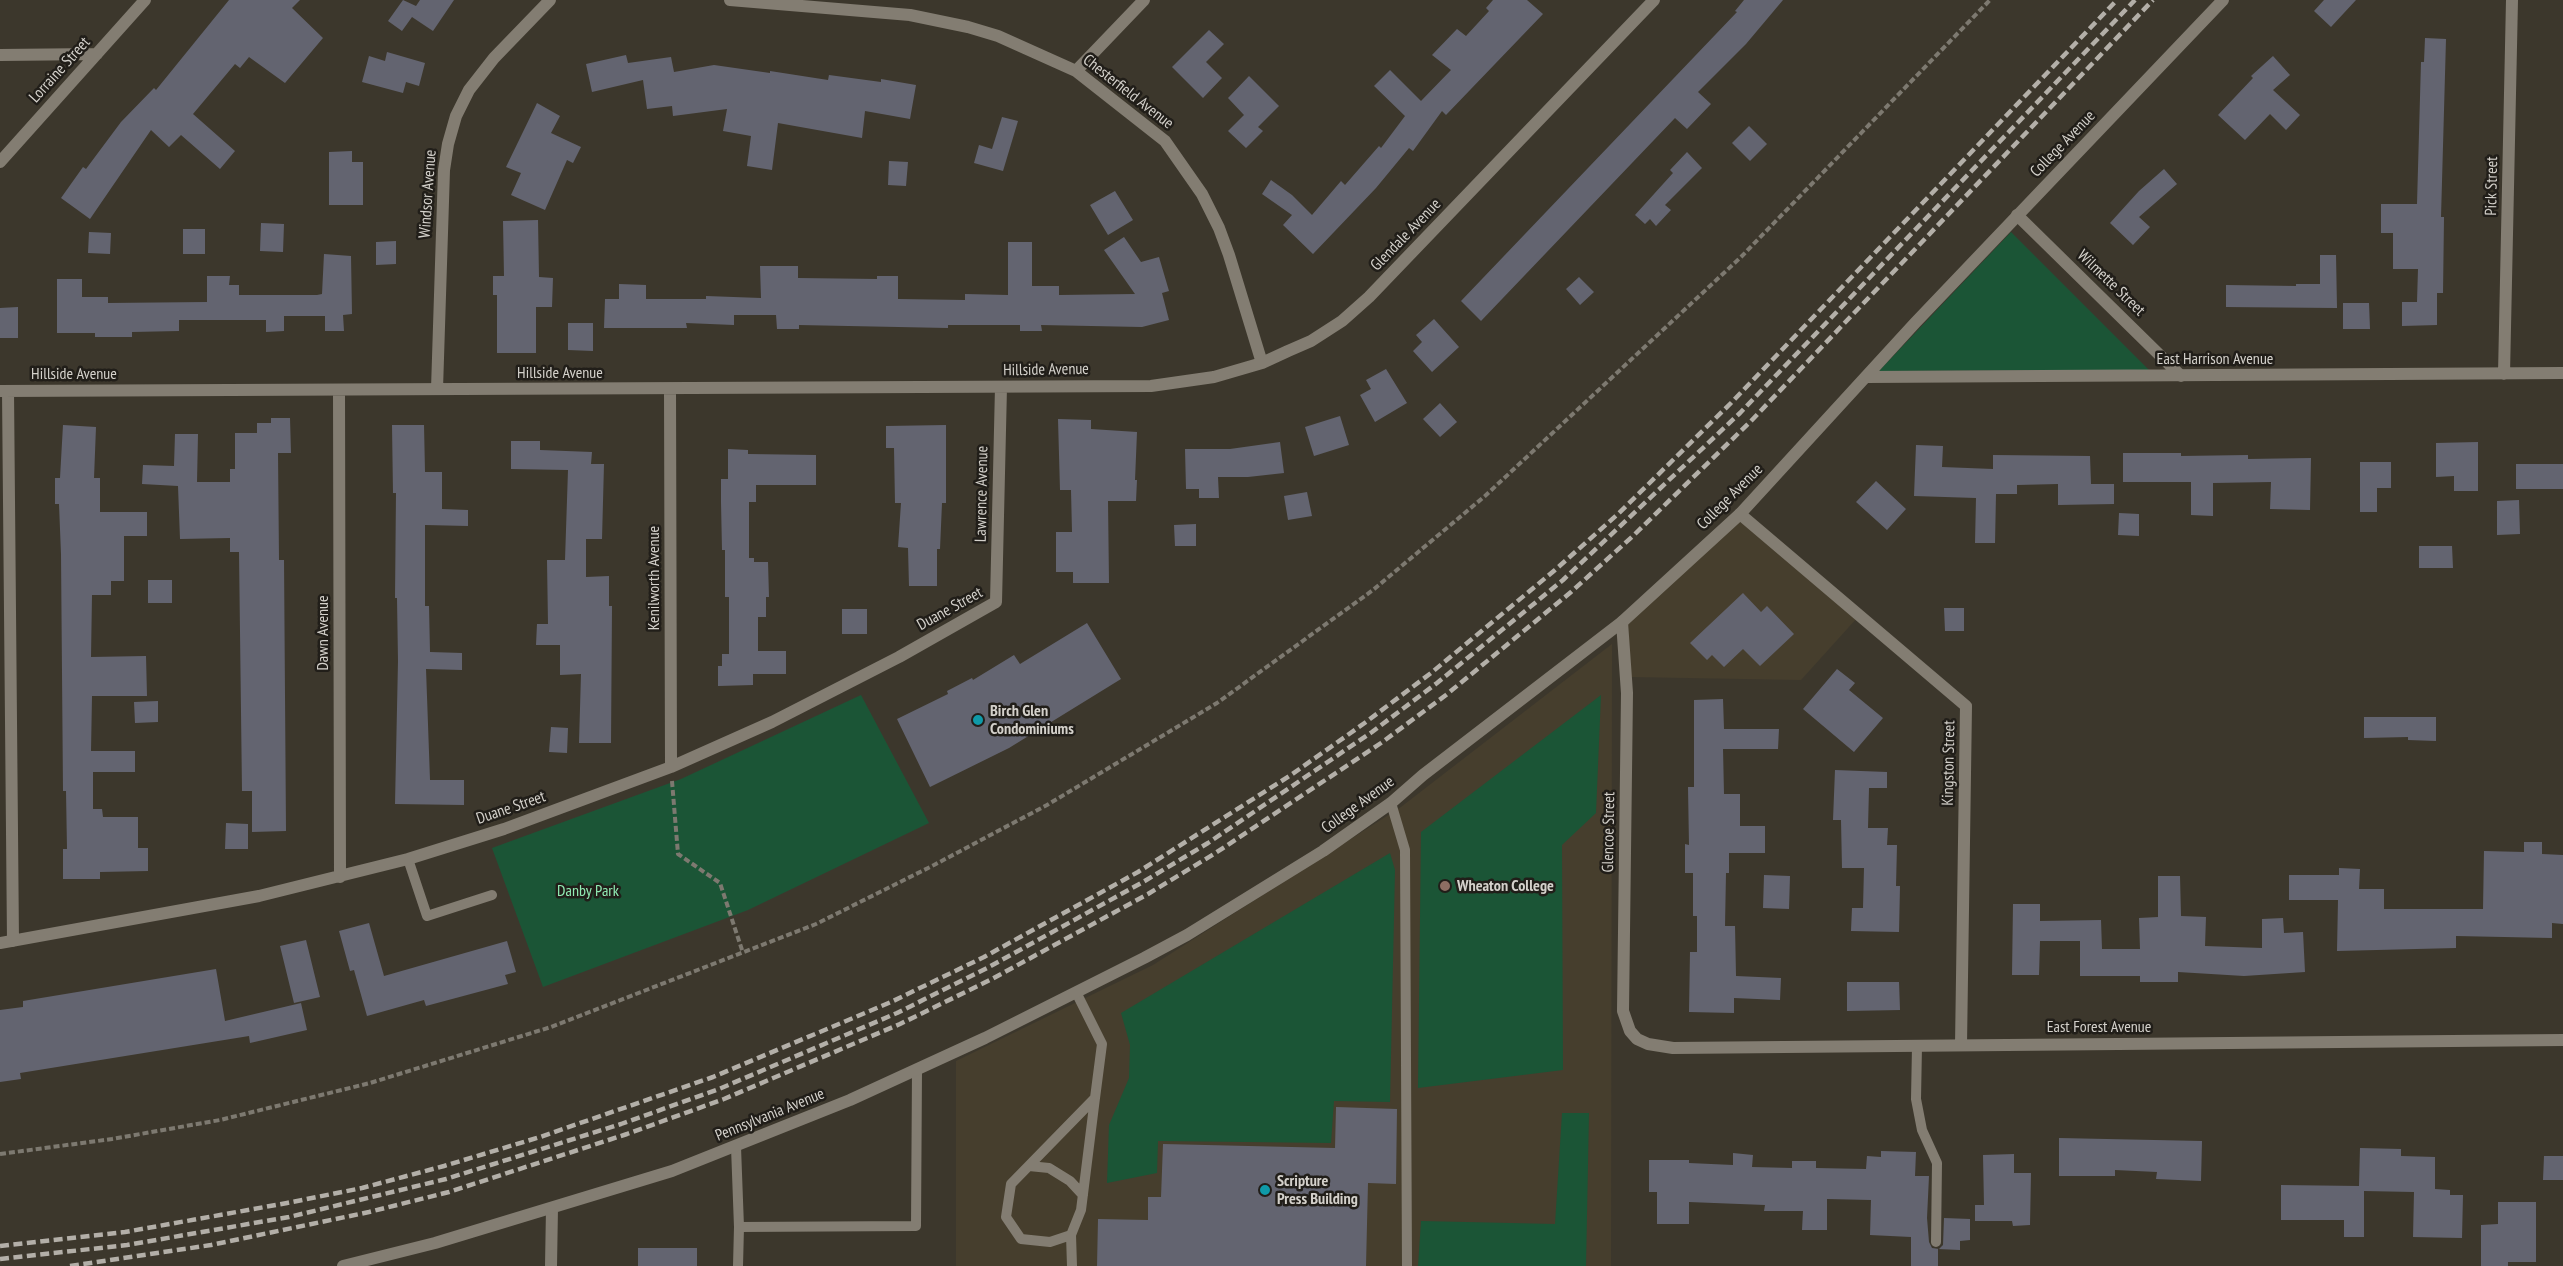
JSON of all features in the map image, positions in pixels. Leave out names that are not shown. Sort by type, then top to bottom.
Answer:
[{"type":"street","name":"Lorraine Street","points":[[0,162],[145,0]]},
{"type":"street","name":"Windsor Avenue","points":[[437,389],[444,170],[456,116],[469,90],[494,58],[550,0]]},
{"type":"street","name":"Chesterfield Avenue","points":[[730,0],[910,15],[998,36],[1076,71],[1165,141],[1202,194],[1220,228],[1262,363]]},
{"type":"street","points":[[1076,71],[1144,0]]},
{"type":"street","name":"Glendale Avenue","points":[[1120,385],[1150,386],[1214,377],[1262,363],[1311,341],[1342,321],[1370,297],[1654,0]]},
{"type":"street","name":"College Avenue","points":[[1187,935],[1323,850],[1391,803],[1622,622],[1740,514],[2017,215],[2223,0]]},
{"type":"street","name":"Pick Street","points":[[2504,374],[2512,0]]},
{"type":"street","points":[[0,54],[98,54]]},
{"type":"street","name":"Wilmette Street","points":[[2017,215],[2181,376]]},
{"type":"street","name":"East Harrison Avenue","points":[[1866,377],[2563,373]]},
{"type":"street","name":"Hillside Avenue","points":[[4,391],[1120,385]]},
{"type":"street","name":"Lawrence Avenue","points":[[996,602],[1001,387]]},
{"type":"street","name":"Kenilworth Avenue","points":[[670,389],[671,767]]},
{"type":"street","name":"Dawn Avenue","points":[[339,390],[340,877]]},
{"type":"street","points":[[4,391],[4,662],[13,941]]},
{"type":"street","name":"Kingston Street","points":[[1740,514],[1966,706],[1962,1045]]},
{"type":"street","name":"Duane Street","points":[[0,943],[174,913],[340,877],[408,859],[577,803],[671,767],[834,692],[996,602]]},
{"type":"street","name":"Glencoe Street","points":[[1622,622],[1628,693],[1623,1011],[1630,1031],[1637,1039]]},
{"type":"street","name":"Pennsylvania Avenue","points":[[343,1266],[435,1243],[552,1209],[672,1171],[736,1147],[917,1070],[1187,935]]},
{"type":"street","name":"East Forest Avenue","points":[[1637,1039],[1660,1047],[1672,1048],[2563,1040]]},
{"type":"street","points":[[551,1266],[552,1209]]},
{"type":"lane","points":[[1391,803],[1405,850],[1407,1266]]},
{"type":"lane","points":[[408,859],[428,916],[492,895]]},
{"type":"lane","points":[[1072,1266],[1071,1235],[1081,1210],[1102,1044],[1076,992]]},
{"type":"lane","points":[[1917,1046],[1916,1099],[1922,1130],[1936,1163],[1936,1242]]},
{"type":"lane","points":[[739,1227],[916,1226],[917,1070]]},
{"type":"lane","points":[[1071,1235],[1050,1242],[1021,1239],[1006,1217],[1011,1184],[1095,1098]]},
{"type":"lane","points":[[736,1147],[738,1266]]},
{"type":"lane","points":[[1029,1166],[1049,1168],[1071,1181],[1083,1195]]},
{"type":"path","points":[[0,1154],[111,1139],[220,1120],[333,1093],[551,1027],[743,953],[826,918],[934,866],[1047,805],[1217,703],[1372,590],[1485,496],[1741,257],[1990,0]]},
{"type":"path","points":[[671,767],[678,854],[720,884],[743,953]]},
{"type":"shaded area","points":[[1740,518],[1857,618],[1801,680],[1631,677],[1628,624]]},
{"type":"shaded area","name":"Wheaton College","points":[[1612,644],[1611,1266],[956,1266],[956,1061],[1153,965],[1401,807]]},
{"type":"green space","points":[[2011,232],[2149,370],[1879,371]]},
{"type":"green space","name":"Danby Park","points":[[861,695],[929,823],[748,910],[543,987],[492,848],[681,779]]},
{"type":"green space","points":[[1601,695],[1596,813],[1562,845],[1563,1070],[1418,1088],[1421,832]]},
{"type":"green space","points":[[1390,853],[1395,870],[1390,1102],[1334,1101],[1331,1143],[1158,1141],[1157,1173],[1107,1183],[1109,1125],[1129,1078],[1130,1045],[1121,1013]]},
{"type":"green space","points":[[1562,1113],[1589,1113],[1586,1266],[1418,1266],[1421,1221],[1555,1224]]},
{"type":"building","points":[[229,0],[300,0],[292,8],[323,38],[285,83],[249,57],[240,68],[235,64],[193,114],[235,151],[220,169],[181,135],[169,147],[151,130],[90,219],[61,198],[83,167],[86,169],[121,122],[154,88],[156,90]]},
{"type":"building","points":[[403,0],[416,6],[420,0],[454,0],[433,31],[412,17],[402,31],[388,21]]},
{"type":"building","points":[[1493,0],[1527,0],[1543,14],[1446,115],[1442,111],[1413,151],[1409,148],[1376,188],[1313,254],[1283,225],[1292,215],[1262,194],[1271,180],[1292,195],[1312,215],[1341,181],[1345,185],[1379,146],[1381,148],[1405,116],[1374,86],[1390,70],[1421,101],[1451,70],[1432,55],[1457,29],[1466,36],[1489,11],[1486,8]]},
{"type":"building","points":[[1744,0],[1783,0],[1746,44],[1698,92],[1711,104],[1687,129],[1675,118],[1481,321],[1461,301],[1737,12],[1735,11]]},
{"type":"building","points":[[2324,0],[2356,0],[2331,27],[2314,11]]},
{"type":"building","points":[[1209,30],[1224,44],[1206,62],[1222,78],[1203,98],[1172,67]]},
{"type":"building","points":[[2425,38],[2446,39],[2441,217],[2444,217],[2443,293],[2437,293],[2437,325],[2402,326],[2402,302],[2417,302],[2418,269],[2393,269],[2393,233],[2381,233],[2381,204],[2417,204],[2421,62],[2424,62]]},
{"type":"building","points":[[387,52],[425,63],[419,86],[406,82],[403,93],[362,82],[369,56],[385,61]]},
{"type":"building","points":[[626,55],[628,63],[671,57],[674,72],[714,65],[828,80],[829,75],[881,82],[881,79],[916,85],[910,119],[865,111],[862,138],[778,123],[772,170],[747,166],[751,136],[723,131],[727,109],[673,116],[672,106],[647,109],[643,80],[592,92],[586,64]]},
{"type":"building","points":[[2273,56],[2290,75],[2273,90],[2300,115],[2286,130],[2270,114],[2245,140],[2218,115],[2253,78],[2251,76]]},
{"type":"building","points":[[1249,76],[1279,106],[1258,127],[1263,131],[1246,148],[1228,131],[1244,115],[1228,98]]},
{"type":"building","points":[[537,103],[560,116],[551,133],[581,147],[573,163],[567,160],[545,210],[511,195],[521,173],[506,167]]},
{"type":"building","points":[[1002,117],[1018,121],[1003,171],[974,163],[979,145],[992,149]]},
{"type":"building","points":[[1749,126],[1767,144],[1750,161],[1732,143]]},
{"type":"building","points":[[352,151],[352,162],[363,162],[363,205],[329,205],[329,152]]},
{"type":"building","points":[[1687,152],[1702,168],[1665,205],[1671,210],[1656,226],[1650,219],[1645,224],[1635,215],[1673,173],[1670,170]]},
{"type":"building","points":[[889,161],[908,162],[906,186],[888,185]]},
{"type":"building","points":[[2164,169],[2177,184],[2139,217],[2150,227],[2133,245],[2110,223],[2139,191]]},
{"type":"building","points":[[1115,191],[1133,220],[1108,235],[1090,205]]},
{"type":"building","points":[[538,220],[539,277],[553,278],[552,307],[536,307],[536,353],[497,353],[497,295],[493,295],[493,276],[504,276],[503,221]]},
{"type":"building","points":[[261,223],[284,224],[283,252],[260,251]]},
{"type":"building","points":[[183,229],[205,229],[205,254],[183,254]]},
{"type":"building","points":[[89,232],[111,233],[110,254],[88,253]]},
{"type":"building","points":[[1124,237],[1141,262],[1159,257],[1169,291],[1162,293],[1169,320],[1142,327],[1041,325],[1042,331],[1020,331],[1020,325],[948,325],[948,328],[799,325],[799,329],[777,329],[776,315],[734,315],[734,325],[686,323],[687,328],[604,328],[605,299],[619,299],[619,284],[646,285],[646,299],[706,299],[706,296],[761,298],[760,266],[798,266],[798,278],[877,279],[877,276],[898,276],[898,299],[965,300],[965,294],[1008,295],[1008,242],[1032,242],[1032,286],[1059,286],[1059,295],[1135,294],[1104,250]]},
{"type":"building","points":[[396,241],[396,264],[376,265],[376,242]]},
{"type":"building","points":[[324,254],[351,256],[352,314],[343,315],[344,331],[325,331],[325,316],[284,316],[284,331],[266,332],[266,320],[179,320],[179,331],[132,332],[132,337],[95,337],[95,333],[57,333],[57,279],[82,279],[82,297],[108,297],[108,303],[207,302],[207,276],[230,276],[229,285],[239,285],[239,295],[317,295],[322,294]]},
{"type":"building","points":[[2320,255],[2336,255],[2337,308],[2226,307],[2226,285],[2320,284]]},
{"type":"building","points":[[1579,277],[1594,292],[1580,305],[1566,289]]},
{"type":"building","points":[[2343,303],[2369,303],[2370,329],[2343,329]]},
{"type":"building","points":[[18,307],[18,338],[0,338],[0,308]]},
{"type":"building","points":[[1434,319],[1459,347],[1432,372],[1413,351],[1422,342],[1416,335]]},
{"type":"building","points":[[568,323],[593,323],[593,351],[568,350]]},
{"type":"building","points":[[1386,369],[1407,403],[1375,422],[1360,395],[1371,389],[1366,380]]},
{"type":"building","points":[[1440,403],[1457,422],[1440,437],[1423,419]]},
{"type":"building","points":[[1340,416],[1349,445],[1314,456],[1305,427]]},
{"type":"building","points":[[271,418],[290,418],[291,453],[278,453],[279,560],[284,560],[286,831],[252,832],[252,791],[242,791],[239,552],[230,552],[230,538],[180,539],[178,486],[142,484],[143,465],[174,466],[175,434],[198,434],[197,482],[230,482],[230,469],[235,469],[235,433],[257,433],[257,423],[271,423]]},
{"type":"building","points":[[1058,419],[1091,420],[1091,429],[1137,432],[1136,501],[1108,501],[1109,583],[1073,583],[1073,572],[1056,572],[1056,532],[1072,532],[1071,490],[1060,490]]},
{"type":"building","points":[[63,425],[96,427],[94,478],[100,478],[100,512],[147,512],[147,536],[124,536],[124,581],[111,581],[111,595],[92,595],[91,657],[146,656],[147,696],[92,696],[91,751],[135,751],[135,772],[93,772],[93,809],[102,809],[103,817],[138,817],[138,848],[148,848],[148,871],[100,872],[100,879],[63,879],[63,849],[67,849],[66,791],[63,791],[61,554],[59,504],[55,504],[55,478],[60,478]]},
{"type":"building","points":[[392,425],[424,425],[425,472],[442,472],[442,509],[468,510],[468,526],[425,525],[425,606],[429,606],[430,652],[462,653],[462,670],[426,669],[430,780],[464,780],[464,805],[395,804],[398,661],[397,598],[395,598],[396,493],[393,493]]},
{"type":"building","points":[[946,425],[946,503],[942,503],[940,549],[937,549],[937,586],[909,586],[908,548],[898,547],[901,503],[895,503],[894,448],[886,448],[886,426]]},
{"type":"building","points":[[511,441],[540,441],[540,450],[592,452],[591,464],[604,464],[602,539],[586,539],[586,577],[609,576],[609,606],[612,606],[611,743],[579,743],[581,674],[560,675],[560,645],[536,645],[537,624],[548,624],[547,560],[565,560],[568,470],[511,469]]},
{"type":"building","points":[[1280,442],[1284,473],[1248,477],[1218,477],[1219,498],[1199,498],[1199,489],[1186,489],[1185,449],[1230,449]]},
{"type":"building","points":[[2478,442],[2478,491],[2454,491],[2454,476],[2436,477],[2436,443]]},
{"type":"building","points":[[1916,445],[1943,446],[1942,467],[1993,469],[1993,455],[2090,456],[2091,484],[2114,484],[2114,504],[2058,505],[2058,484],[2017,485],[2017,494],[1996,494],[1995,543],[1975,543],[1976,498],[1914,496]]},
{"type":"building","points":[[728,449],[748,450],[748,454],[816,455],[816,485],[756,485],[756,502],[749,502],[749,558],[754,558],[754,562],[768,562],[769,597],[766,597],[766,617],[758,617],[758,651],[786,651],[786,674],[753,674],[753,685],[718,686],[718,666],[722,666],[722,654],[729,654],[729,597],[725,597],[725,550],[722,550],[721,502],[721,479],[728,479]]},
{"type":"building","points":[[2123,453],[2181,453],[2181,456],[2248,455],[2248,459],[2311,458],[2310,510],[2270,509],[2271,482],[2213,483],[2213,516],[2191,515],[2191,482],[2123,482]]},
{"type":"building","points":[[2360,462],[2391,462],[2391,488],[2377,488],[2377,512],[2360,512]]},
{"type":"building","points":[[2516,464],[2563,464],[2563,489],[2516,489]]},
{"type":"building","points":[[1876,481],[1906,509],[1887,530],[1856,502]]},
{"type":"building","points":[[1307,492],[1312,516],[1288,520],[1284,496]]},
{"type":"building","points":[[2519,500],[2520,534],[2497,535],[2497,501]]},
{"type":"building","points":[[2119,513],[2139,514],[2139,536],[2118,535]]},
{"type":"building","points":[[1196,524],[1196,546],[1175,546],[1174,525]]},
{"type":"building","points":[[2419,546],[2452,546],[2453,568],[2419,568]]},
{"type":"building","points":[[148,580],[172,580],[172,603],[148,603]]},
{"type":"building","points":[[1743,593],[1761,612],[1767,606],[1794,634],[1760,666],[1743,649],[1724,667],[1712,655],[1707,660],[1690,643]]},
{"type":"building","points":[[1944,608],[1964,608],[1964,631],[1945,631]]},
{"type":"building","points":[[842,609],[867,609],[867,634],[842,634]]},
{"type":"building","points":[[1087,623],[1121,679],[1009,748],[930,787],[897,719],[948,694],[947,691],[972,678],[973,680],[1014,655],[1020,664]]},
{"type":"building","points":[[1837,669],[1855,683],[1849,690],[1883,718],[1854,752],[1803,709]]},
{"type":"building","points":[[1723,699],[1724,729],[1779,729],[1778,749],[1723,749],[1724,794],[1740,794],[1740,826],[1765,826],[1765,853],[1729,853],[1729,873],[1726,873],[1725,926],[1735,926],[1736,976],[1781,978],[1780,1000],[1734,998],[1734,1013],[1689,1012],[1690,952],[1697,952],[1697,916],[1693,916],[1693,873],[1685,873],[1685,844],[1689,845],[1688,787],[1694,787],[1694,700]]},
{"type":"building","points":[[158,701],[158,722],[135,723],[134,702]]},
{"type":"building","points":[[2364,717],[2436,717],[2436,741],[2408,740],[2408,737],[2364,738]]},
{"type":"building","points":[[551,727],[568,728],[567,753],[549,752]]},
{"type":"building","points":[[1835,770],[1887,772],[1887,788],[1869,788],[1868,828],[1888,828],[1887,845],[1897,845],[1896,886],[1900,886],[1899,932],[1851,931],[1852,908],[1863,908],[1864,868],[1842,868],[1841,820],[1833,820]]},
{"type":"building","points":[[226,823],[248,824],[248,849],[225,849]]},
{"type":"building","points":[[2524,842],[2542,842],[2542,854],[2563,855],[2563,924],[2552,923],[2552,938],[2456,936],[2456,948],[2337,951],[2338,900],[2289,900],[2289,875],[2339,875],[2339,868],[2360,869],[2359,889],[2384,889],[2384,909],[2483,909],[2484,851],[2524,852]]},
{"type":"building","points":[[1764,875],[1790,876],[1789,909],[1763,908]]},
{"type":"building","points":[[2158,876],[2180,876],[2181,916],[2206,917],[2205,946],[2262,948],[2262,919],[2283,918],[2284,933],[2303,932],[2305,972],[2244,976],[2178,972],[2178,982],[2140,982],[2140,976],[2080,976],[2080,941],[2040,941],[2039,975],[2012,975],[2013,904],[2040,904],[2040,921],[2101,920],[2102,949],[2140,949],[2139,918],[2158,917]]},
{"type":"building","points":[[369,923],[384,976],[507,941],[516,972],[505,975],[508,984],[426,1006],[424,1000],[367,1016],[354,970],[350,971],[339,931]]},
{"type":"building","points":[[306,940],[320,997],[294,1003],[280,946]]},
{"type":"building","points":[[216,969],[225,1021],[301,1003],[307,1030],[250,1043],[249,1036],[20,1073],[21,1079],[0,1082],[0,1010],[23,1007],[23,1001]]},
{"type":"building","points":[[1847,982],[1899,982],[1900,1010],[1847,1011]]},
{"type":"building","name":"Scripture Press Building","points":[[1336,1107],[1397,1109],[1396,1184],[1368,1183],[1366,1266],[1097,1266],[1098,1219],[1148,1220],[1148,1197],[1161,1197],[1163,1144],[1335,1148]]},
{"type":"building","points":[[2059,1138],[2202,1141],[2201,1181],[2156,1179],[2157,1172],[2115,1170],[2115,1176],[2059,1176]]},
{"type":"building","points":[[2360,1148],[2401,1149],[2401,1156],[2435,1157],[2435,1189],[2450,1190],[2450,1195],[2463,1195],[2462,1238],[2413,1237],[2414,1192],[2364,1191],[2364,1237],[2344,1237],[2344,1220],[2281,1220],[2281,1185],[2359,1186]]},
{"type":"building","points":[[1881,1151],[1916,1152],[1915,1176],[1929,1176],[1927,1218],[1929,1242],[1932,1248],[1939,1249],[1943,1245],[1944,1218],[1970,1219],[1970,1240],[1960,1241],[1960,1250],[1938,1249],[1938,1266],[1911,1266],[1911,1237],[1870,1235],[1871,1200],[1827,1199],[1827,1230],[1802,1230],[1803,1211],[1764,1211],[1765,1205],[1689,1202],[1689,1224],[1657,1224],[1657,1192],[1649,1192],[1649,1160],[1689,1160],[1689,1163],[1733,1165],[1733,1153],[1753,1155],[1752,1167],[1792,1168],[1792,1161],[1816,1161],[1816,1168],[1866,1169],[1867,1156],[1881,1157]]},
{"type":"building","points":[[2014,1154],[2014,1173],[2031,1173],[2030,1225],[2013,1226],[2012,1221],[1975,1221],[1975,1205],[1984,1205],[1983,1155]]},
{"type":"building","points":[[2544,1156],[2563,1156],[2563,1180],[2543,1180]]},
{"type":"building","points":[[2498,1202],[2536,1202],[2536,1262],[2508,1262],[2508,1266],[2481,1266],[2481,1225],[2498,1224]]},
{"type":"building","points":[[638,1248],[697,1248],[697,1266],[638,1266]]},
{"type":"railway","points":[[0,1246],[125,1232],[362,1188],[540,1137],[713,1077],[891,1002],[984,957],[1138,872],[1291,775],[1366,722],[1431,673],[1555,570],[1618,514],[1731,403],[2117,0]]},
{"type":"railway","points":[[0,1259],[127,1245],[289,1217],[446,1179],[621,1124],[719,1089],[897,1013],[989,967],[1143,882],[1208,843],[1372,732],[1437,683],[1563,580],[1740,413],[2135,0]]},
{"type":"railway","points":[[70,1266],[211,1245],[369,1212],[449,1192],[627,1134],[724,1099],[900,1024],[992,979],[1148,894],[1214,854],[1381,743],[1446,695],[1571,592],[1634,535],[1751,421],[2153,0]]},
{"type":"place","name":"Birch Glen Condominiums","points":[[978,720]]},
{"type":"place","name":"Wheaton College","points":[[1445,886]]},
{"type":"place","name":"Scripture Press Building","points":[[1265,1190]]}]
